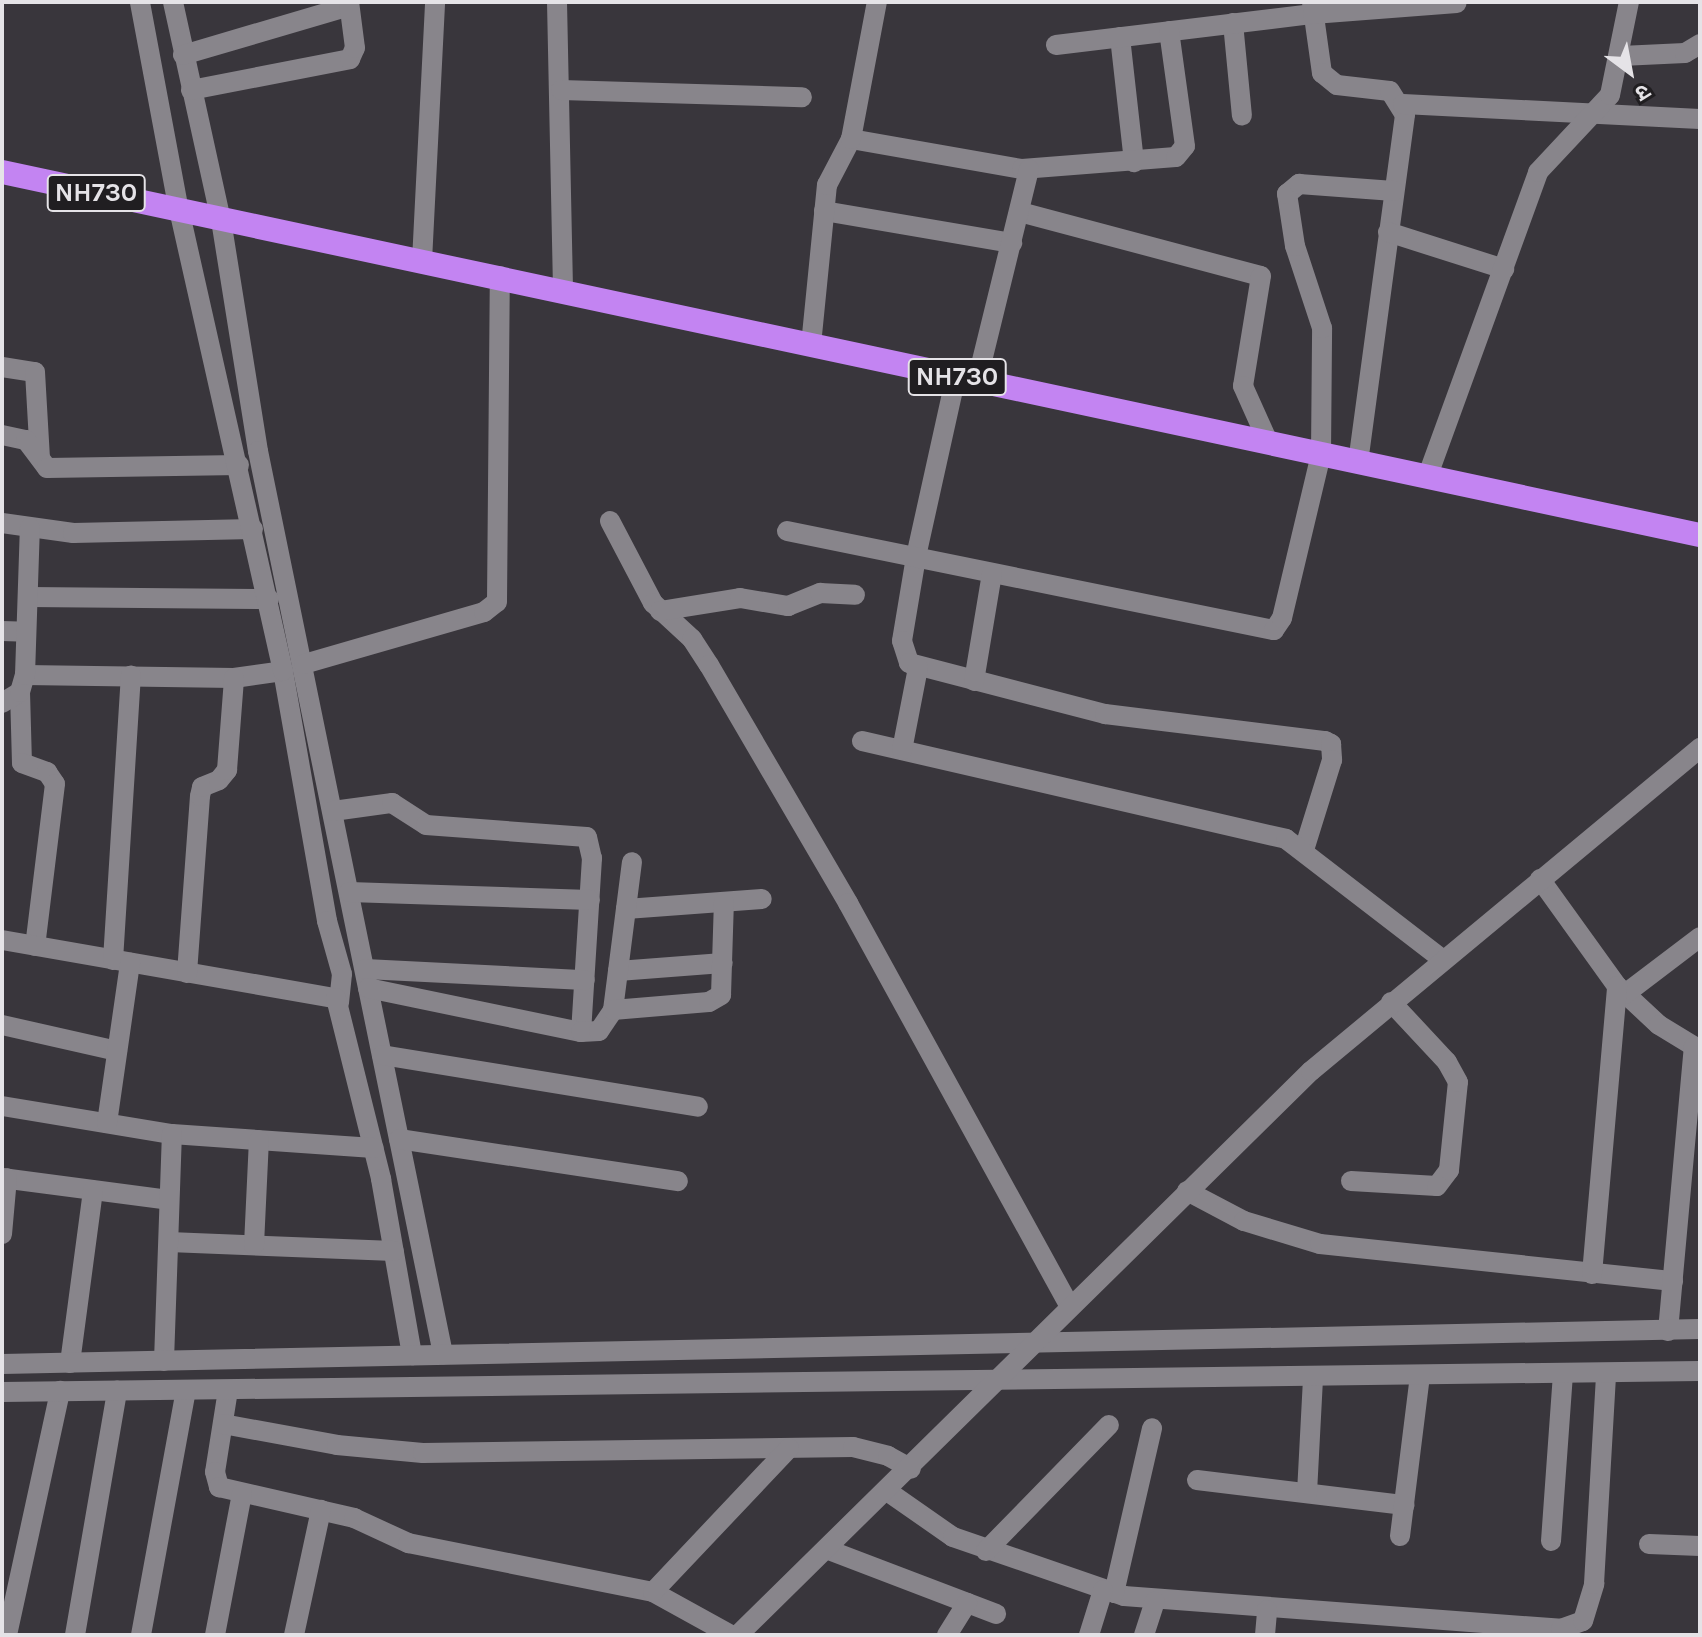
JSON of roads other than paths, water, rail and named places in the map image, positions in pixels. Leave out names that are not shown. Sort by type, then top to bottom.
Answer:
[{"type":"highway","name":"NH730","points":[[2,172],[500,276],[1700,535]]},
{"type":"street","points":[[140,2],[269,599],[327,921],[342,974],[339,1003],[374,1148],[412,1355]]},
{"type":"street","points":[[173,2],[218,219],[258,451],[443,1354]]},
{"type":"street","points":[[422,261],[435,2]]},
{"type":"street","points":[[557,2],[563,291]]},
{"type":"street","points":[[811,345],[830,173],[851,139],[877,2]]},
{"type":"street","points":[[1428,475],[1538,172],[1596,114],[1610,95],[1621,56],[1629,2]]},
{"type":"street","points":[[1056,45],[1233,23],[1313,8],[1457,3]]},
{"type":"street","points":[[183,55],[349,4],[355,48],[350,59],[191,90]]},
{"type":"street","points":[[1313,8],[1319,64],[1328,81],[1390,91],[1403,104],[1700,119]]},
{"type":"street","points":[[1233,23],[1242,116]]},
{"type":"street","points":[[851,139],[1029,169],[1176,157],[1185,146],[1169,31]]},
{"type":"street","points":[[1120,37],[1134,162]]},
{"type":"street","points":[[1621,56],[1685,53],[1700,44]]},
{"type":"street","points":[[561,90],[802,97]]},
{"type":"street","points":[[1358,462],[1403,104]]},
{"type":"street","points":[[1029,169],[1012,243],[966,379],[916,557],[902,650],[918,668],[1105,714],[1325,741],[1331,744],[1332,760],[1304,850]]},
{"type":"street","points":[[787,531],[1274,630],[1321,454],[1322,328],[1295,246],[1287,194],[1299,184],[1394,191]]},
{"type":"street","points":[[824,211],[1012,243]]},
{"type":"street","points":[[1020,212],[1261,276],[1243,386],[1268,442]]},
{"type":"street","points":[[1388,232],[1504,269]]},
{"type":"street","points":[[304,664],[484,612],[497,602],[500,276]]},
{"type":"street","points":[[2,367],[35,372],[40,463]]},
{"type":"street","points":[[2,435],[26,440],[40,463],[63,470],[239,465]]},
{"type":"street","points":[[610,521],[660,611],[692,639],[709,665],[910,1009],[1070,1307]]},
{"type":"street","points":[[2,523],[73,533],[253,529]]},
{"type":"street","points":[[30,528],[26,632],[16,690],[12,762],[47,772],[55,784],[35,946]]},
{"type":"street","points":[[974,681],[992,573]]},
{"type":"street","points":[[660,611],[740,598],[788,606],[820,593],[855,595]]},
{"type":"street","points":[[28,597],[269,599]]},
{"type":"street","points":[[2,631],[26,632]]},
{"type":"street","points":[[902,750],[918,668]]},
{"type":"street","points":[[16,690],[131,676],[234,678],[283,671]]},
{"type":"street","points":[[107,1123],[117,1051],[122,961],[131,676]]},
{"type":"street","points":[[187,973],[200,796],[202,787],[219,780],[227,770],[234,678]]},
{"type":"street","points":[[862,741],[1267,833],[1304,850],[1442,959]]},
{"type":"street","points":[[738,1635],[911,1469],[1187,1191],[1391,1002],[1700,748]]},
{"type":"street","points":[[333,811],[392,803],[426,825],[581,833],[591,844],[581,1032]]},
{"type":"street","points":[[366,978],[581,1032],[605,1027],[613,1010],[632,862]]},
{"type":"street","points":[[1540,879],[1621,990],[1697,1048],[1668,1331]]},
{"type":"street","points":[[349,892],[590,900]]},
{"type":"street","points":[[626,909],[762,899]]},
{"type":"street","points":[[613,1010],[716,999],[723,985],[724,902]]},
{"type":"street","points":[[1621,990],[1700,937]]},
{"type":"street","points":[[2,940],[328,994],[339,1003]]},
{"type":"street","points":[[618,971],[723,963]]},
{"type":"street","points":[[366,978],[585,980]]},
{"type":"street","points":[[1592,1274],[1621,990]]},
{"type":"street","points":[[1351,1181],[1437,1186],[1449,1170],[1458,1082],[1447,1062],[1391,1002]]},
{"type":"street","points":[[2,1025],[117,1051]]},
{"type":"street","points":[[382,1055],[698,1107]]},
{"type":"street","points":[[2,1106],[172,1134],[374,1148]]},
{"type":"street","points":[[164,1361],[172,1134]]},
{"type":"street","points":[[399,1139],[678,1181]]},
{"type":"street","points":[[254,1245],[259,1140]]},
{"type":"street","points":[[2,1234],[5,1178],[169,1200]]},
{"type":"street","points":[[70,1363],[93,1191]]},
{"type":"street","points":[[1187,1191],[1244,1221],[1302,1241],[1673,1281]]},
{"type":"street","points":[[169,1242],[394,1251]]},
{"type":"street","points":[[2,1364],[1700,1329]]},
{"type":"street","points":[[2,1392],[1700,1371]]},
{"type":"street","points":[[1551,1541],[1563,1373]]},
{"type":"street","points":[[887,1491],[953,1537],[986,1551],[1108,1592],[1155,1602],[1267,1610],[1392,1626],[1561,1629],[1583,1621],[1594,1584],[1606,1373]]},
{"type":"street","points":[[1400,1536],[1420,1376]]},
{"type":"street","points":[[1307,1493],[1313,1378]]},
{"type":"street","points":[[228,1390],[215,1483],[242,1494],[365,1522],[408,1543],[653,1592],[731,1635]]},
{"type":"street","points":[[7,1635],[60,1391]]},
{"type":"street","points":[[75,1635],[117,1391]]},
{"type":"street","points":[[141,1635],[186,1391]]},
{"type":"street","points":[[223,1424],[337,1445],[423,1453],[789,1448],[873,1450],[911,1469]]},
{"type":"street","points":[[986,1551],[1109,1425]]},
{"type":"street","points":[[1089,1635],[1108,1592],[1152,1428]]},
{"type":"street","points":[[653,1592],[789,1448]]},
{"type":"street","points":[[1197,1480],[1404,1505]]},
{"type":"street","points":[[215,1635],[242,1494]]},
{"type":"street","points":[[294,1635],[321,1510]]},
{"type":"street","points":[[1649,1544],[1700,1546]]},
{"type":"street","points":[[826,1549],[996,1614]]},
{"type":"street","points":[[1144,1635],[1155,1602]]},
{"type":"street","points":[[947,1635],[967,1603]]},
{"type":"street","points":[[1265,1635],[1267,1610]]}]
